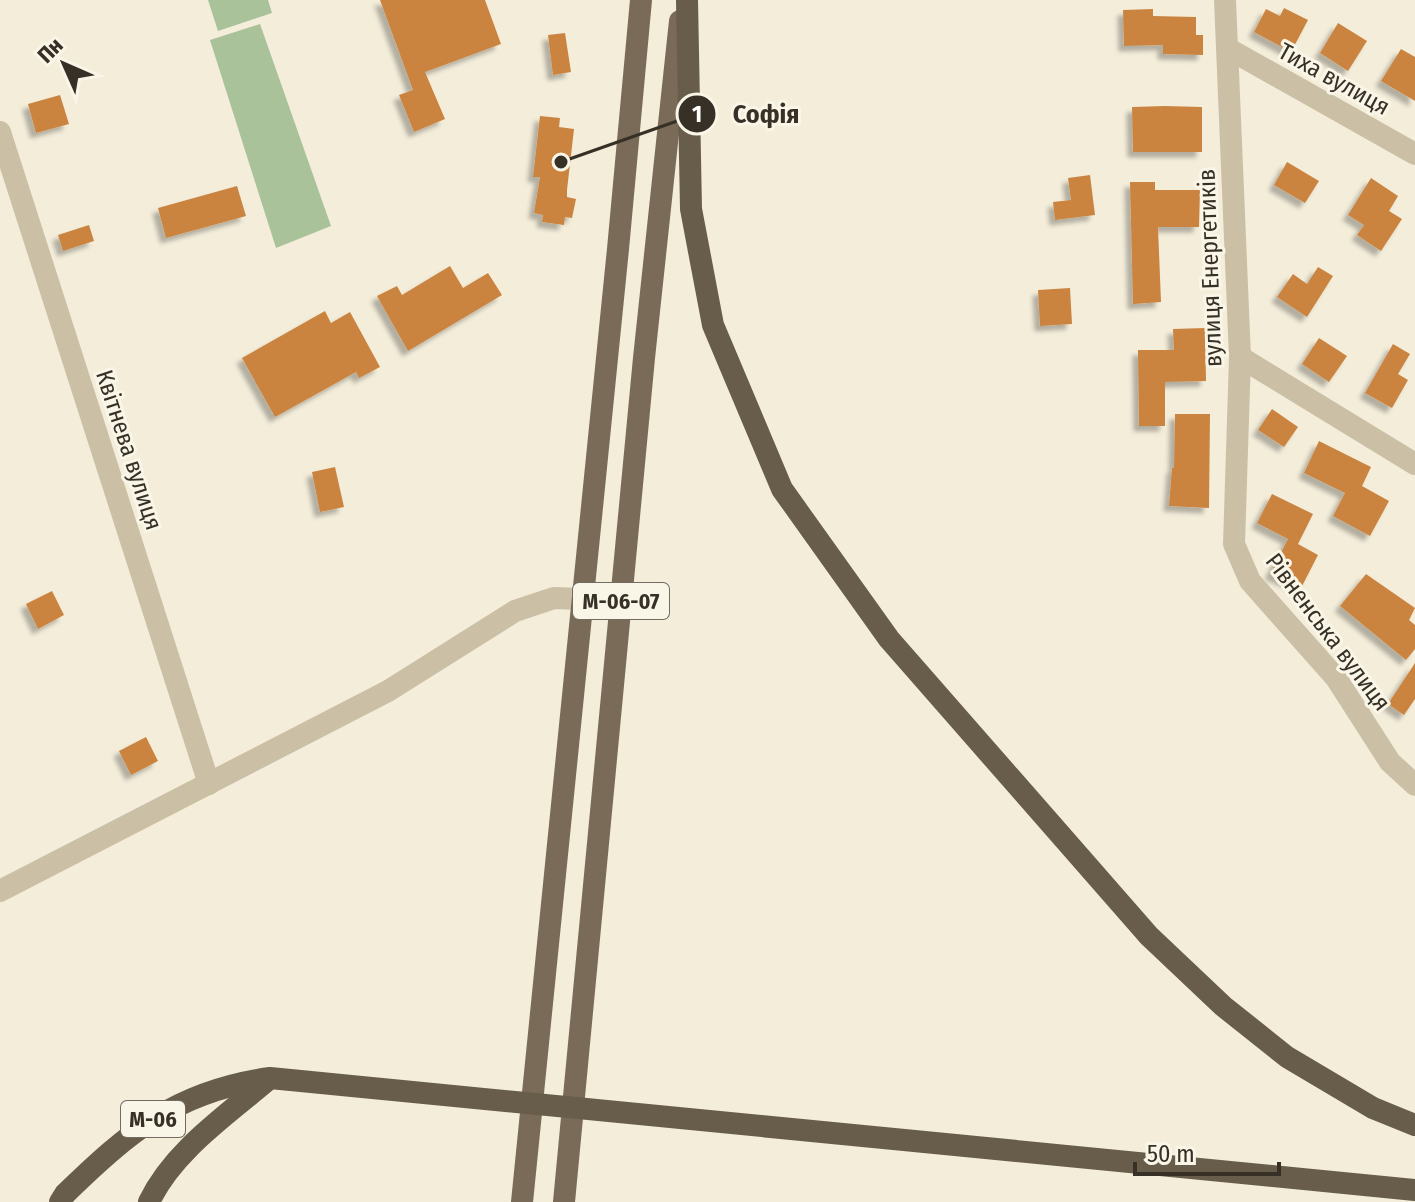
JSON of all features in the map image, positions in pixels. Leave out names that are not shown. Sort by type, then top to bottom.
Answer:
[{"type":"highway","points":[[685,0],[691,209],[710,310],[718,337],[782,489],[889,639],[1149,936],[1223,1006],[1287,1057],[1373,1108],[1415,1125]]},
{"type":"highway","points":[[149,1202],[157,1185],[192,1146],[270,1078]]},
{"type":"highway","name":"М-06","points":[[60,1202],[115,1145],[163,1112],[232,1084],[270,1078],[1415,1190]]},
{"type":"main road","name":"М-06-07","points":[[522,1202],[641,0]]},
{"type":"main road","name":"М-06-07","points":[[564,1202],[644,358],[685,0]]},
{"type":"street","name":"вулиця Енергетиків","points":[[1225,0],[1240,357],[1234,539]]},
{"type":"street","name":"Тиха вулиця","points":[[1227,48],[1415,154]]},
{"type":"street","name":"Квітнева вулиця","points":[[0,132],[209,784]]},
{"type":"street","points":[[1240,357],[1415,464]]},
{"type":"street","name":"Рівненська вулиця","points":[[1234,539],[1250,581],[1336,678],[1390,762],[1415,785]]},
{"type":"street","points":[[0,891],[388,691],[515,611],[554,598],[582,599]]},
{"type":"green space","points":[[208,0],[268,0],[272,13],[218,31]]},
{"type":"green space","points":[[260,24],[331,226],[276,248],[210,40]]},
{"type":"building","points":[[380,0],[485,0],[501,44],[425,72],[445,119],[414,132],[399,95],[413,90]]},
{"type":"building","points":[[1284,8],[1308,20],[1291,52],[1254,32],[1266,9],[1280,16]]},
{"type":"building","points":[[1153,9],[1153,16],[1196,17],[1196,35],[1203,35],[1203,55],[1163,54],[1163,45],[1124,46],[1123,10]]},
{"type":"building","points":[[1338,23],[1367,41],[1348,71],[1320,53]]},
{"type":"building","points":[[565,33],[571,72],[553,75],[548,35]]},
{"type":"building","points":[[1401,49],[1415,57],[1415,101],[1381,81]]},
{"type":"building","points":[[60,95],[69,124],[36,133],[28,104]]},
{"type":"building","points":[[1132,107],[1202,107],[1202,152],[1133,152]]},
{"type":"building","points":[[540,116],[560,118],[559,127],[574,129],[567,197],[576,199],[572,218],[565,217],[564,225],[542,222],[543,215],[534,213],[540,177],[533,177]]},
{"type":"building","points":[[1287,162],[1319,181],[1305,203],[1274,185]]},
{"type":"building","points":[[1090,175],[1095,215],[1055,220],[1053,202],[1071,200],[1068,178]]},
{"type":"building","points":[[1371,178],[1398,196],[1389,211],[1402,219],[1381,251],[1357,235],[1364,225],[1348,215]]},
{"type":"building","points":[[1130,182],[1155,182],[1155,190],[1200,190],[1199,227],[1158,227],[1161,302],[1133,304]]},
{"type":"building","points":[[237,186],[246,216],[166,238],[158,208]]},
{"type":"building","points":[[89,225],[94,241],[63,251],[58,235]]},
{"type":"building","points":[[450,266],[463,288],[488,273],[502,295],[408,351],[377,296],[397,286],[402,295]]},
{"type":"building","points":[[1318,267],[1333,276],[1307,317],[1277,297],[1293,274],[1307,284]]},
{"type":"building","points":[[1070,288],[1072,324],[1040,326],[1038,290]]},
{"type":"building","points":[[325,311],[331,323],[350,312],[380,367],[359,378],[356,372],[275,417],[242,358]]},
{"type":"building","points":[[1205,328],[1206,381],[1165,382],[1165,426],[1139,426],[1138,350],[1174,350],[1173,329]]},
{"type":"building","points":[[1319,338],[1347,356],[1329,382],[1302,364]]},
{"type":"building","points":[[1393,344],[1410,354],[1398,374],[1408,380],[1392,408],[1365,393]]},
{"type":"building","points":[[1272,409],[1298,427],[1284,447],[1258,430]]},
{"type":"building","points":[[1175,414],[1210,414],[1209,508],[1169,506],[1174,468]]},
{"type":"building","points":[[1319,441],[1371,467],[1362,486],[1389,501],[1370,536],[1333,516],[1345,493],[1304,473]]},
{"type":"building","points":[[335,467],[344,507],[320,512],[312,472]]},
{"type":"building","points":[[1272,494],[1313,514],[1298,544],[1318,555],[1301,588],[1270,574],[1288,539],[1257,523]]},
{"type":"building","points":[[1366,574],[1415,608],[1409,620],[1415,625],[1415,649],[1406,660],[1340,606]]},
{"type":"building","points":[[52,591],[64,615],[38,629],[26,604]]},
{"type":"building","points":[[1415,663],[1415,699],[1404,715],[1388,704]]},
{"type":"building","points":[[146,737],[158,761],[131,775],[119,751]]},
{"type":"place","name":"Софія","points":[[561,162]]}]
